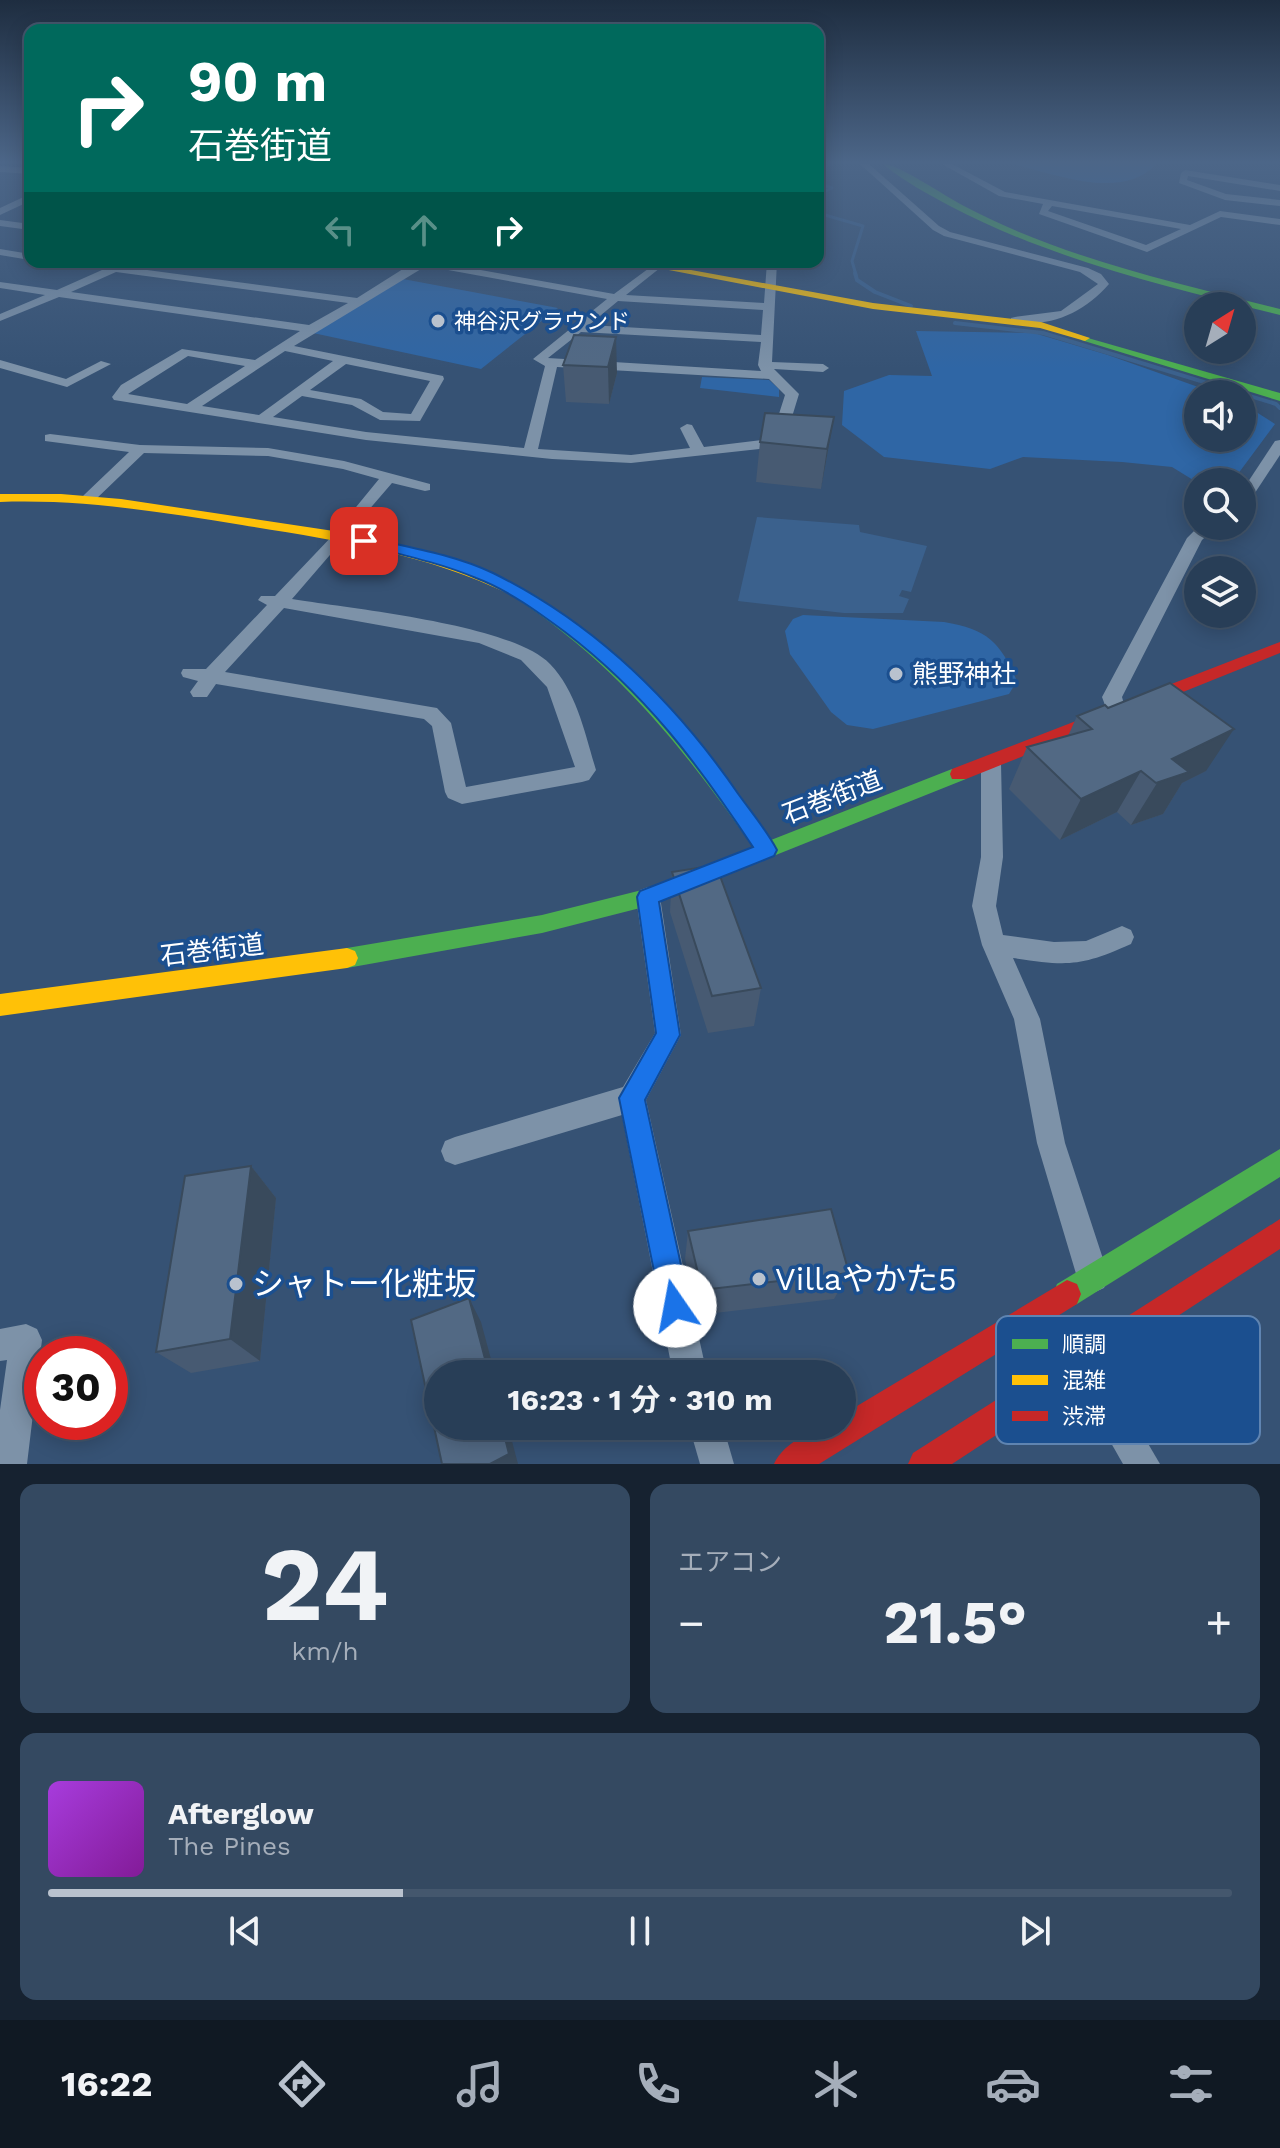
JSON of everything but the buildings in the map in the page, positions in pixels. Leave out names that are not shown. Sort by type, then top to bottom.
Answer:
[{"type":"street","points":[[944,232],[1084,270],[1103,280],[1104,284],[1077,310],[1067,315],[1015,320]]},
{"type":"street","points":[[1015,232],[1112,266],[1280,312]]},
{"type":"street","points":[[1038,232],[1138,266],[1280,304]]},
{"type":"street","points":[[1100,232],[1147,249],[1183,232]]},
{"type":"street","points":[[0,252],[24,256]]},
{"type":"street","points":[[106,268],[358,301]]},
{"type":"street","points":[[188,409],[282,347],[413,268]]},
{"type":"street","points":[[455,268],[617,298],[768,307]]},
{"type":"street","points":[[654,268],[539,359],[552,363],[768,370],[823,368]]},
{"type":"street","points":[[667,268],[904,310],[1015,320],[1093,339],[1280,397]]},
{"type":"street","points":[[255,364],[186,352],[126,388],[119,397],[366,436],[530,453],[625,459],[779,442],[792,394],[768,370],[765,339],[771,268]]},
{"type":"street","points":[[0,318],[113,269]]},
{"type":"street","points":[[0,285],[311,329]]},
{"type":"street","points":[[579,328],[765,339]]},
{"type":"street","points":[[282,347],[438,379],[415,418],[380,416],[356,402],[300,392]]},
{"type":"street","points":[[261,420],[343,360]]},
{"type":"street","points":[[530,453],[552,363]]},
{"type":"street","points":[[0,364],[67,383],[105,364]]},
{"type":"street","points":[[687,428],[699,451]]},
{"type":"street","points":[[50,438],[140,449],[268,452],[326,461],[425,487]]},
{"type":"street","points":[[1256,481],[1280,444]]},
{"type":"street","points":[[90,497],[140,449]]},
{"type":"street","points":[[206,684],[274,601],[340,537],[389,477]]},
{"type":"street","points":[[0,498],[35,495],[90,497],[340,537],[444,560],[485,576],[546,610],[613,660],[667,714],[713,771],[767,850]]},
{"type":"street","points":[[1116,711],[1112,697],[1194,540]]},
{"type":"street","points":[[190,673],[206,684],[430,713],[441,723],[456,792],[462,796],[582,774],[586,770],[561,691],[547,672],[524,654],[481,637],[274,601]]},
{"type":"street","name":"石巻街道","points":[[0,1005],[327,961],[542,924],[648,897],[1280,647]]},
{"type":"street","points":[[991,763],[992,857],[984,906],[994,945],[1027,1019],[1051,1143],[1093,1278]]},
{"type":"street","points":[[648,897],[668,1035],[632,1098],[687,1360]]},
{"type":"street","points":[[994,945],[1054,953],[1087,952],[1122,937]]},
{"type":"street","points":[[455,1151],[632,1098]]},
{"type":"street","points":[[1031,1316],[1280,1162]]},
{"type":"street","points":[[1152,1316],[1280,1233]]},
{"type":"street","points":[[790,1464],[996,1338]]},
{"type":"street","points":[[0,1345],[26,1340],[10,1464]]},
{"type":"street","points":[[924,1464],[996,1417]]},
{"type":"street","points":[[710,1440],[717,1464]]},
{"type":"street","points":[[1131,1444],[1143,1464]]},
{"type":"shaded area","name":"神谷沢グラウンド","points":[[403,279],[558,308],[481,369],[313,333]]},
{"type":"shaded area","points":[[916,331],[1034,333],[1184,382],[1184,452],[1254,452],[1242,468],[1184,468],[1184,474],[1172,467],[1023,457],[990,469],[884,457],[842,425],[844,391],[889,375],[932,376]]},
{"type":"shaded area","points":[[702,377],[769,380],[779,389],[779,397],[700,388]]},
{"type":"shaded area","points":[[1256,412],[1275,424],[1256,450]]},
{"type":"shaded area","points":[[757,517],[859,525],[860,532],[927,546],[911,592],[902,590],[899,596],[909,599],[903,613],[844,613],[738,601]]},
{"type":"shaded area","points":[[803,615],[959,625],[982,633],[998,647],[1017,681],[1009,694],[873,729],[847,725],[831,712],[790,654],[785,631],[793,619]]},
{"type":"waterway","points":[[856,275],[852,261],[861,232]]},
{"type":"waterway","points":[[855,273],[857,280],[875,292],[911,306]]},
{"type":"waterway","points":[[955,323],[1043,333],[1276,404],[1280,408]]},
{"type":"traffic: fast","points":[[1013,232],[1126,272],[1280,312]]},
{"type":"traffic: fast","points":[[1085,338],[1280,397]]},
{"type":"traffic: fast","points":[[516,592],[555,616],[624,674],[685,741],[767,850]]},
{"type":"traffic: fast","points":[[347,958],[542,924],[648,897],[959,774]]},
{"type":"traffic: fast","points":[[1067,1294],[1280,1162]]},
{"type":"traffic: slow","points":[[665,268],[873,306],[1041,325],[1085,338]]},
{"type":"traffic: slow","points":[[0,498],[61,498],[121,503],[382,544],[451,563],[516,592]]},
{"type":"traffic: slow","points":[[0,1005],[347,958]]},
{"type":"traffic: jam","points":[[959,774],[1280,647]]},
{"type":"traffic: jam","points":[[1152,1316],[1280,1233]]},
{"type":"traffic: jam","points":[[1031,1316],[1067,1294]]},
{"type":"traffic: jam","points":[[790,1464],[996,1338]]},
{"type":"traffic: jam","points":[[924,1464],[996,1417]]},
{"type":"place","name":"神谷沢グラウンド","points":[[438,321]]},
{"type":"place","name":"熊野神社","points":[[896,674]]},
{"type":"place","name":"Villaやかた5","points":[[759,1279]]},
{"type":"place","name":"シャトー化粧坂","points":[[236,1284]]},
{"type":"route","points":[[364,541],[444,560],[485,576],[546,610],[613,660],[667,714],[713,771],[767,850],[648,897],[668,1035],[632,1098],[675,1306]]}]
